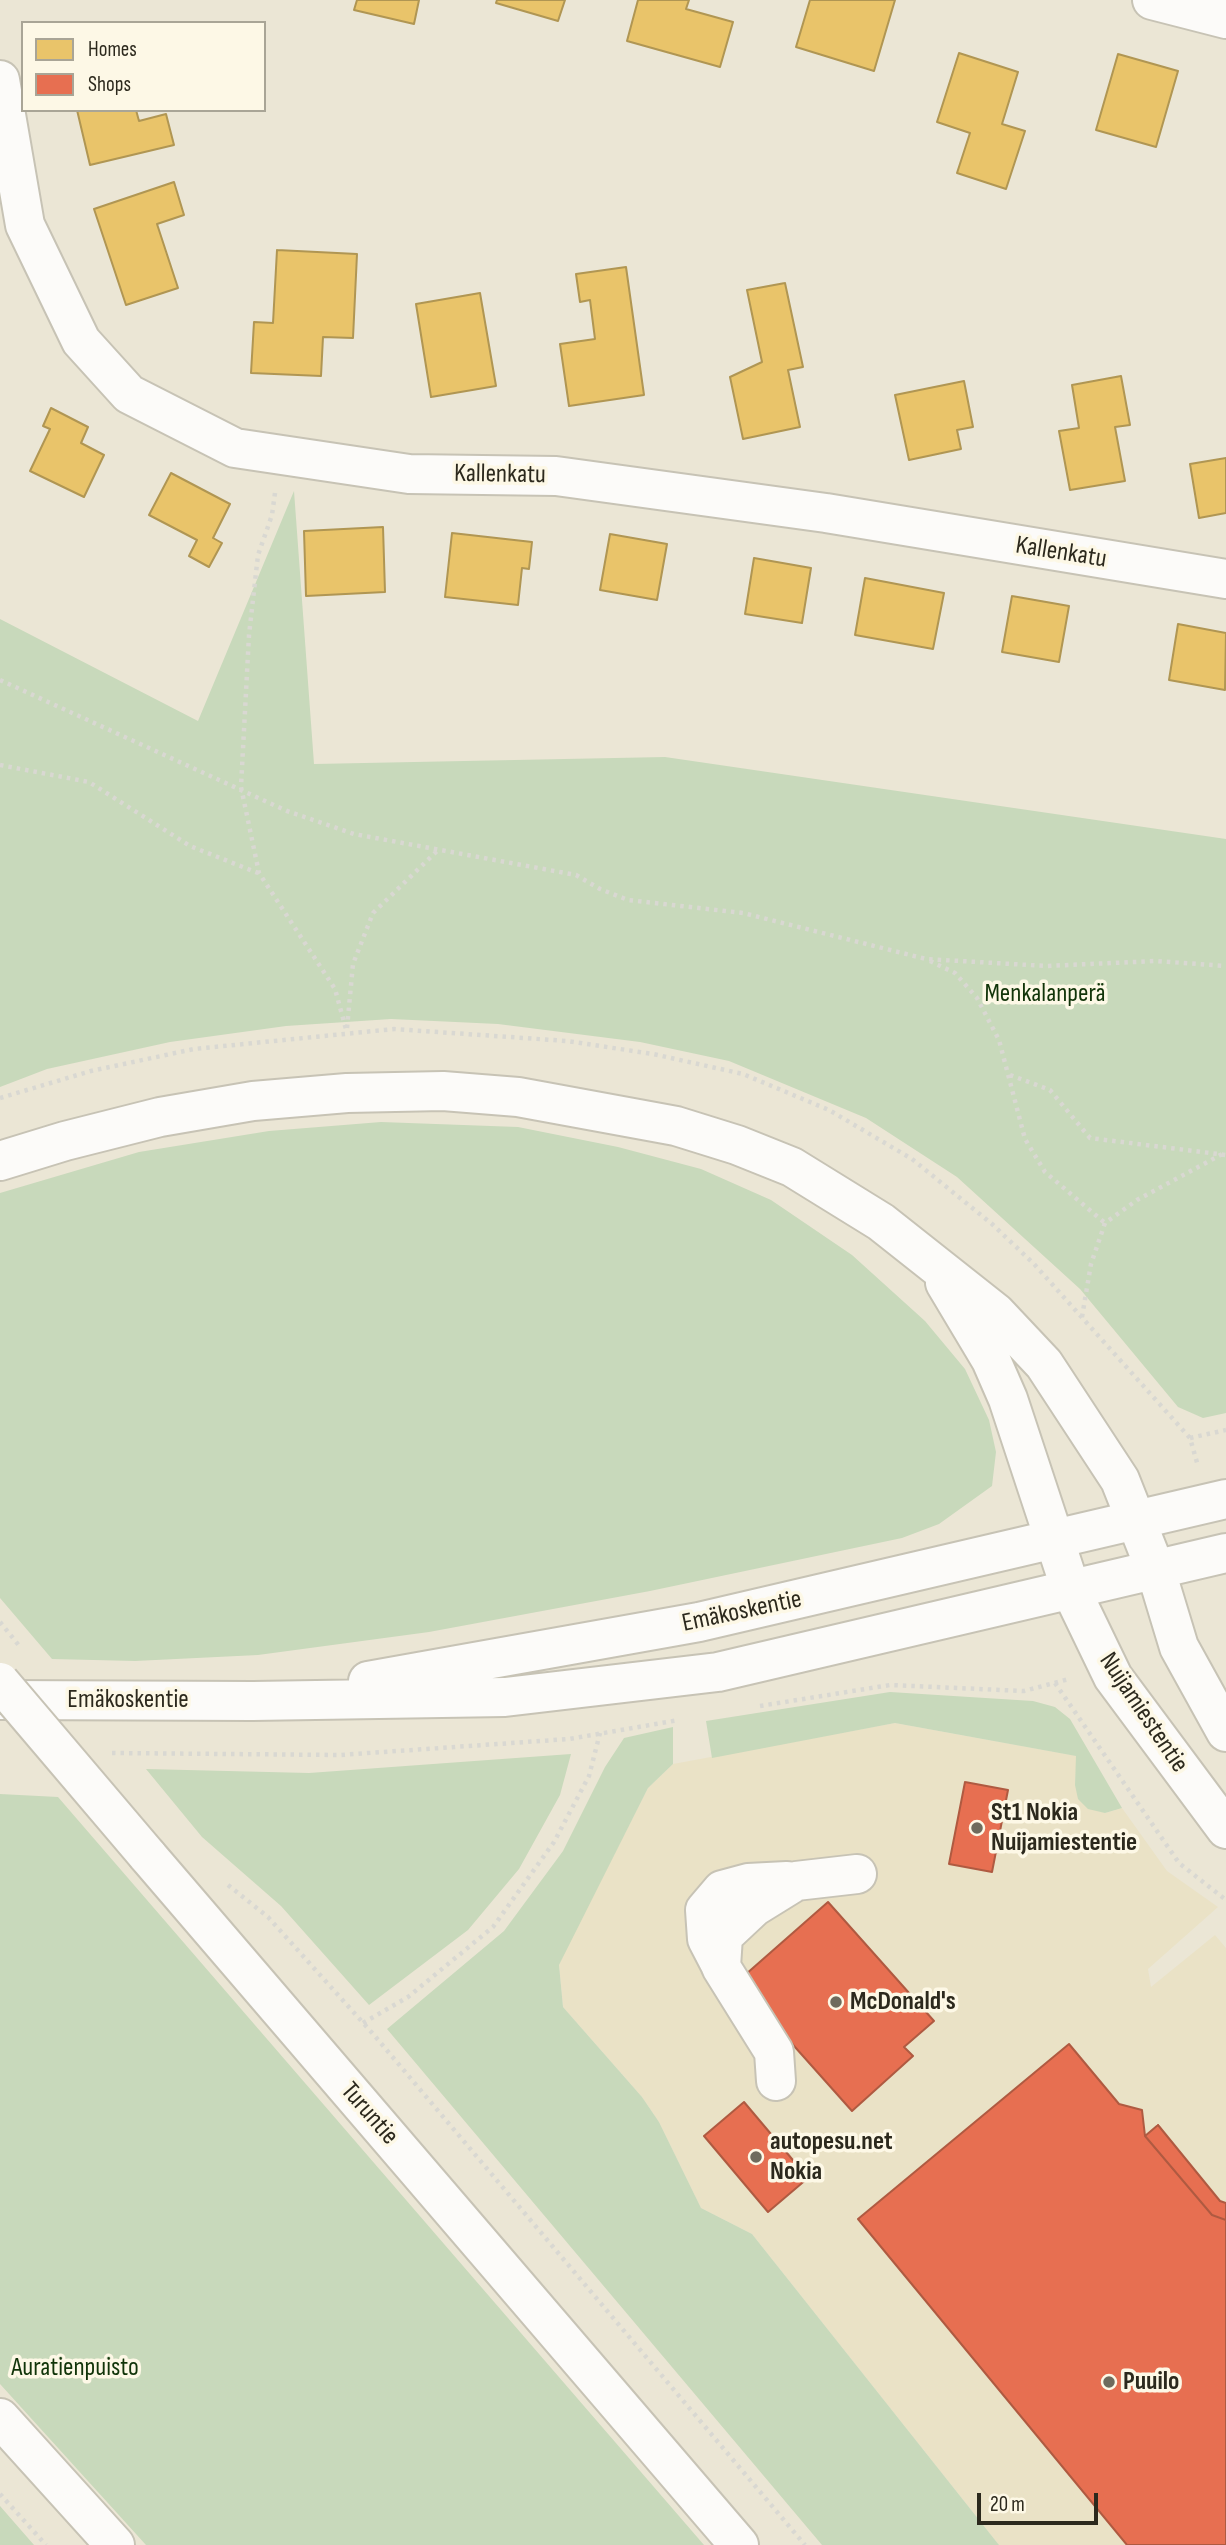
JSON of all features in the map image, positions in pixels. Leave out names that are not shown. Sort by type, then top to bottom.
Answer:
[{"type":"main road","points":[[1152,0],[1226,19]]},
{"type":"main road","name":"Kallenkatu","points":[[0,80],[25,225],[81,341],[129,394],[234,448],[409,474],[556,475],[832,514],[1226,579]]},
{"type":"main road","points":[[0,1161],[160,1117],[253,1101],[347,1093],[443,1091],[518,1097],[676,1126],[737,1145],[792,1167],[881,1222],[996,1313],[1044,1364],[1120,1480],[1156,1570],[1180,1647],[1226,1732]]},
{"type":"main road","name":"Nuijamiestentie","points":[[935,1267],[990,1360],[1008,1399],[1070,1590],[1113,1677],[1226,1829]]},
{"type":"main road","name":"Emäkoskentie","points":[[253,1701],[699,1622],[1053,1542],[1137,1518],[1226,1499]]},
{"type":"main road","name":"Emäkoskentie","points":[[1,1695],[253,1701],[505,1698],[718,1672],[1226,1553]]},
{"type":"main road","name":"Turuntie","points":[[1,1695],[147,1855],[739,2545]]},
{"type":"main road","points":[[776,2081],[774,2052],[721,1967],[723,1936],[754,1906],[796,1881],[857,1874]]},
{"type":"main road","points":[[0,2418],[114,2545]]},
{"type":"path","points":[[280,455],[272,515],[258,555],[249,635],[240,787],[259,873],[313,951],[335,989],[347,1033],[353,964],[373,913],[437,851]]},
{"type":"path","points":[[0,680],[240,787],[287,811],[354,834],[576,874],[600,889],[628,900],[743,913],[926,959],[1046,966],[1156,961],[1226,966]]},
{"type":"path","points":[[0,765],[89,782],[190,846],[259,873]]},
{"type":"path","points":[[926,959],[955,973],[977,998],[999,1040],[1025,1139],[1045,1172],[1105,1223]]},
{"type":"path","points":[[1009,1075],[1050,1090],[1090,1138],[1224,1154]]},
{"type":"path","points":[[1082,1317],[1091,1264],[1105,1223],[1136,1200],[1224,1154]]},
{"type":"path","points":[[1190,1438],[1226,1430]]},
{"type":"path","points":[[1055,1683],[1179,1863],[1226,1900]]},
{"type":"path","points":[[363,2022],[408,1997],[494,1927],[554,1842],[589,1776],[600,1734]]},
{"type":"path","points":[[220,1878],[268,1917],[363,2022],[805,2545]]},
{"type":"path","points":[[0,2494],[46,2545]]},
{"type":"shaded area","points":[[895,1723],[1077,1756],[1075,1785],[1105,1813],[1122,1808],[1167,1871],[1218,1907],[1148,1969],[1151,1987],[1215,1935],[1226,1948],[1226,2545],[999,2545],[752,2234],[701,2208],[659,2122],[642,2097],[563,2007],[559,1965],[566,1948],[648,1788],[673,1764]]},
{"type":"green space","name":"Menkalanperä","points":[[294,491],[314,764],[665,757],[1226,839],[1226,1413],[1203,1418],[1178,1407],[1080,1289],[957,1177],[866,1118],[729,1061],[640,1042],[498,1024],[391,1019],[286,1026],[170,1042],[47,1069],[0,1087],[0,619],[198,721]]},
{"type":"green space","points":[[381,1122],[518,1127],[618,1147],[701,1169],[771,1200],[852,1255],[925,1321],[965,1369],[989,1420],[996,1452],[992,1486],[939,1524],[902,1538],[650,1591],[429,1632],[258,1655],[135,1661],[52,1659],[0,1598],[0,1193],[139,1152],[269,1131]]},
{"type":"green space","points":[[890,1692],[1033,1701],[1055,1707],[1070,1719],[1122,1808],[1105,1813],[1088,1809],[1078,1799],[1075,1785],[1076,1756],[895,1723],[712,1758],[706,1721]]},
{"type":"green space","points":[[673,1727],[673,1764],[648,1788],[559,1965],[563,2007],[642,2097],[659,2122],[701,2208],[752,2234],[999,2545],[822,2545],[387,2029],[504,1931],[563,1851],[605,1767],[624,1738]]},
{"type":"green space","points":[[571,1754],[560,1795],[519,1869],[468,1930],[369,2005],[281,1906],[202,1837],[146,1769],[309,1773]]},
{"type":"green space","name":"Auratienpuisto","points":[[0,1794],[58,1797],[704,2545],[146,2545],[0,2384]]},
{"type":"green space","points":[[0,2506],[34,2545],[0,2545]]},
{"type":"building: Homes","points":[[357,0],[419,0],[414,24],[354,10]]},
{"type":"building: Homes","points":[[497,0],[565,0],[558,21],[496,3]]},
{"type":"building: Homes","points":[[638,0],[689,0],[686,9],[733,22],[720,67],[627,41]]},
{"type":"building: Homes","points":[[810,0],[895,0],[874,71],[796,47]]},
{"type":"building: Homes","points":[[959,53],[1018,72],[1002,124],[1025,131],[1006,189],[957,173],[970,133],[937,122]]},
{"type":"building: Homes","points":[[1118,54],[1178,71],[1156,147],[1096,130]]},
{"type":"building: Homes","points":[[77,112],[137,112],[139,121],[166,114],[174,145],[90,165]]},
{"type":"building: Homes","points":[[174,182],[184,215],[157,224],[178,288],[126,305],[94,209]]},
{"type":"building: Homes","points":[[277,250],[357,254],[353,338],[323,337],[321,376],[251,373],[254,322],[273,323]]},
{"type":"building: Homes","points":[[626,267],[644,395],[569,406],[560,344],[595,339],[590,300],[580,302],[576,274]]},
{"type":"building: Homes","points":[[785,283],[803,367],[788,370],[800,427],[743,439],[730,377],[762,362],[747,290]]},
{"type":"building: Homes","points":[[480,293],[496,386],[431,397],[416,304]]},
{"type":"building: Homes","points":[[1121,376],[1130,425],[1115,427],[1125,481],[1070,490],[1059,431],[1079,428],[1072,385]]},
{"type":"building: Homes","points":[[964,381],[973,427],[957,430],[961,449],[909,460],[895,395]]},
{"type":"building: Homes","points":[[51,408],[88,427],[81,443],[104,455],[84,497],[30,471],[50,429],[43,426]]},
{"type":"building: Homes","points":[[1226,458],[1226,513],[1199,518],[1190,464]]},
{"type":"building: Homes","points":[[171,473],[230,504],[213,538],[222,543],[209,567],[189,556],[197,540],[149,515]]},
{"type":"building: Homes","points":[[383,527],[385,592],[306,596],[304,531]]},
{"type":"building: Homes","points":[[452,533],[532,542],[529,569],[522,568],[518,605],[445,597]]},
{"type":"building: Homes","points":[[610,534],[667,544],[657,600],[600,590]]},
{"type":"building: Homes","points":[[754,558],[811,568],[802,623],[745,614]]},
{"type":"building: Homes","points":[[865,578],[944,593],[933,649],[855,635]]},
{"type":"building: Homes","points":[[1012,596],[1069,606],[1059,662],[1002,652]]},
{"type":"building: Homes","points":[[1178,624],[1226,633],[1225,690],[1169,680]]},
{"type":"building: Shops","points":[[965,1782],[1008,1790],[992,1872],[949,1864]]},
{"type":"building: Shops","name":"McDonald's","points":[[828,1902],[934,2021],[904,2047],[913,2056],[852,2111],[737,1982]]},
{"type":"building: Shops","name":"Puuilo","points":[[1069,2044],[1119,2104],[1142,2110],[1145,2136],[1212,2215],[1226,2220],[1226,2545],[1127,2545],[858,2219]]},
{"type":"building: Shops","name":"autopesu.net Nokia","points":[[744,2102],[808,2178],[768,2212],[704,2136]]},
{"type":"building: Shops","points":[[1158,2125],[1220,2201],[1226,2203],[1226,2220],[1212,2215],[1145,2136]]},
{"type":"place","name":"St1 Nokia Nuijamiestentie","points":[[977,1828]]},
{"type":"place","name":"McDonald's","points":[[836,2002]]},
{"type":"place","name":"autopesu.net Nokia","points":[[756,2157]]},
{"type":"place","name":"Puuilo","points":[[1109,2382]]}]
